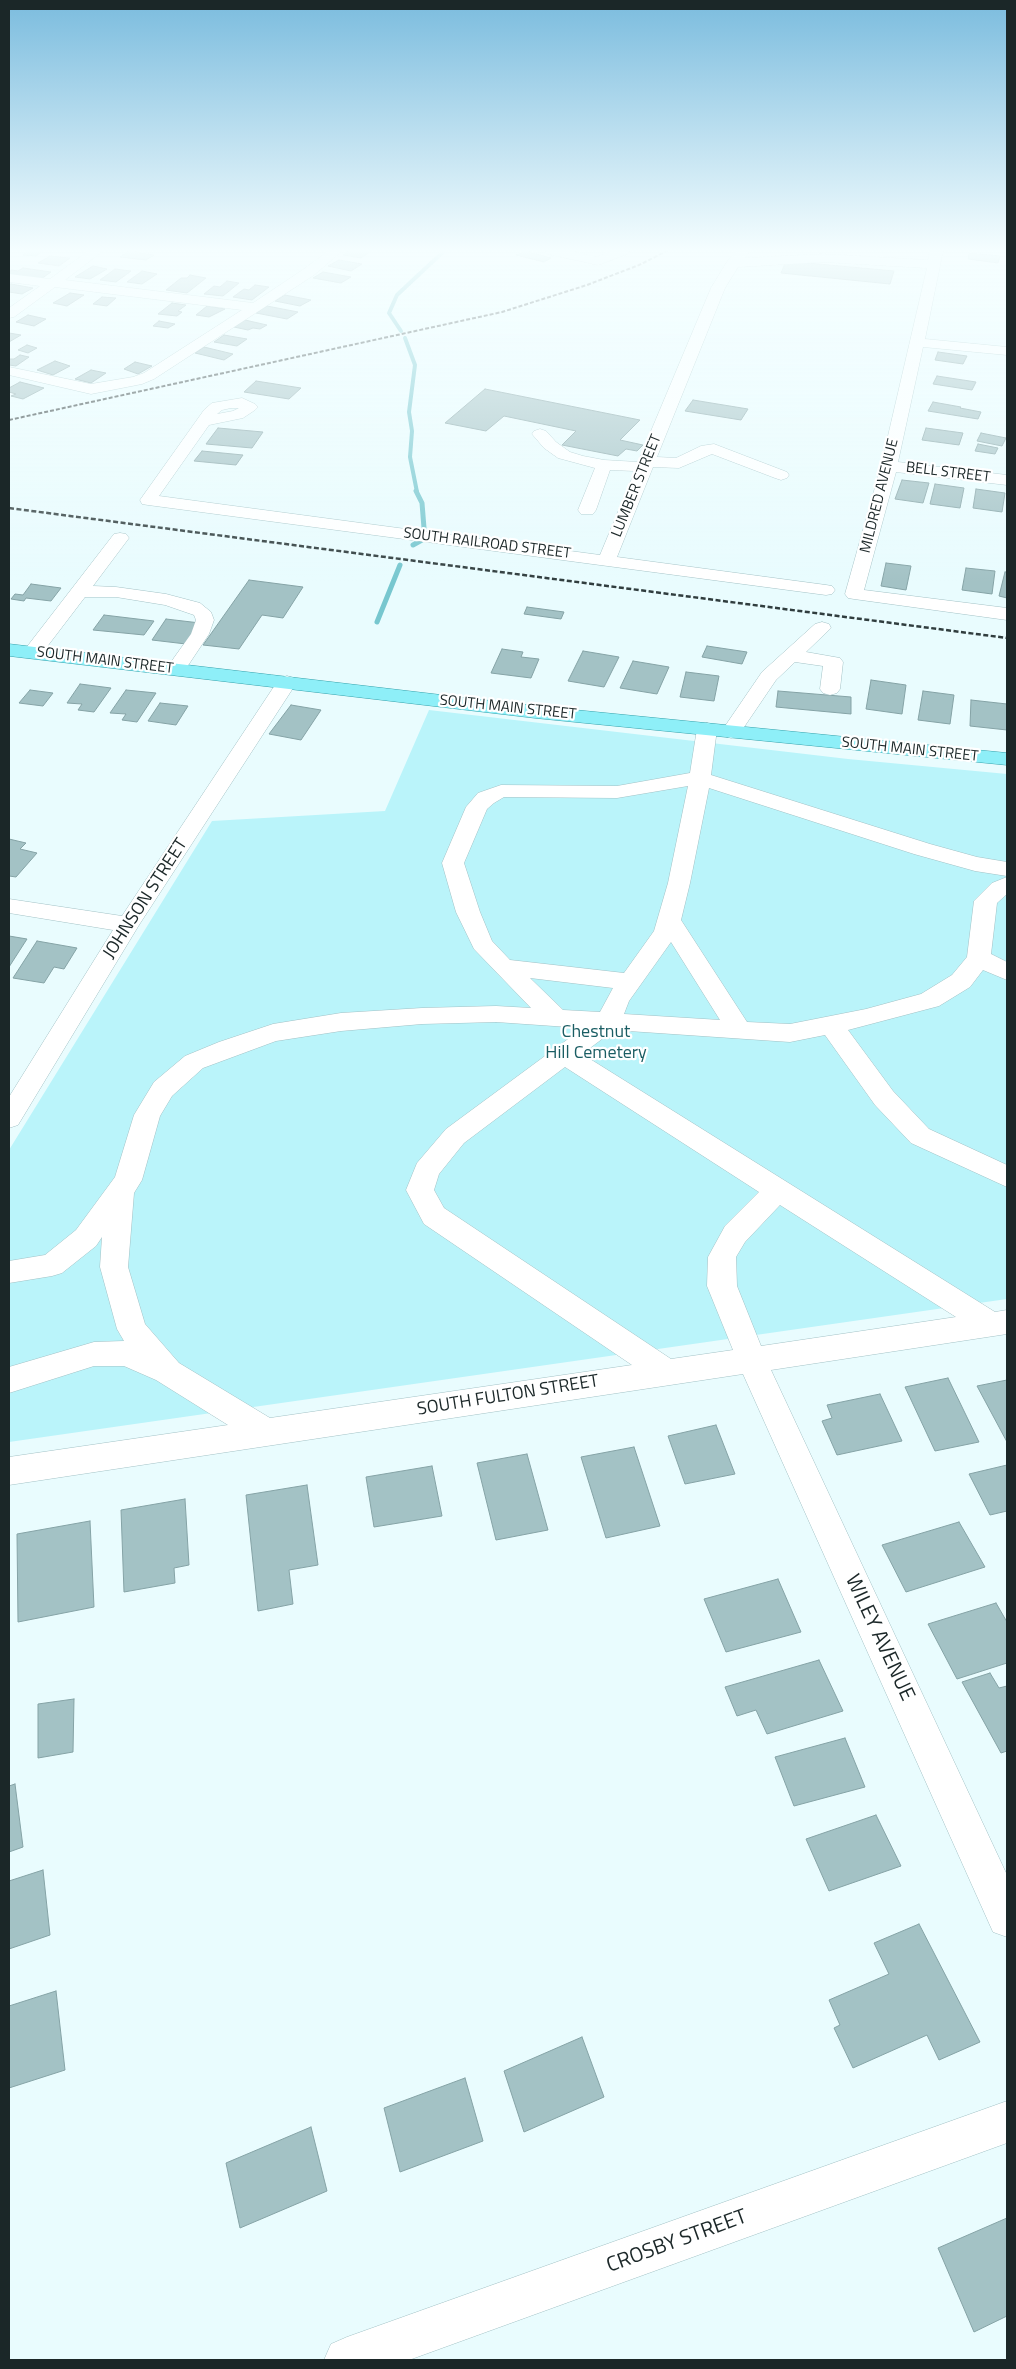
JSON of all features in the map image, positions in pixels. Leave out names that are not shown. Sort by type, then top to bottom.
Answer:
[{"type":"main road","name":"SOUTH MAIN STREET","points":[[9,650],[535,712],[1007,760]]},
{"type":"street","points":[[9,371],[91,389],[128,384],[149,376],[171,362]]},
{"type":"street","name":"LUMBER STREET","points":[[607,559],[688,362]]},
{"type":"street","name":"MILDRED AVENUE","points":[[912,362],[889,466],[854,594],[1007,614]]},
{"type":"street","name":"SOUTH RAILROAD STREET","points":[[205,419],[148,500],[607,559],[826,590]]},
{"type":"street","points":[[540,434],[550,445],[564,455],[604,465],[679,463],[706,450],[714,449],[781,475]]},
{"type":"street","points":[[587,510],[604,465]]},
{"type":"street","name":"BELL STREET","points":[[889,466],[1007,480]]},
{"type":"street","points":[[33,652],[120,538]]},
{"type":"street","points":[[80,591],[116,592],[166,600],[193,607],[202,612],[205,620],[200,634],[176,669]]},
{"type":"street","points":[[666,1372],[434,1216],[420,1190],[427,1170],[455,1136],[608,1022],[618,999],[666,932],[700,778],[719,730],[769,676],[822,628]]},
{"type":"street","points":[[791,656],[833,662],[830,689]]},
{"type":"street","name":"JOHNSON STREET","points":[[9,1118],[128,925],[287,682]]},
{"type":"street","points":[[558,1019],[503,967],[482,944],[468,912],[453,863],[477,807],[486,798],[501,791],[617,792],[700,778],[922,849],[975,864],[1007,870]]},
{"type":"street","points":[[9,1272],[52,1265],[86,1238],[128,1180],[147,1115],[163,1089],[194,1062],[228,1048],[274,1033],[341,1022],[422,1016],[496,1014],[790,1033],[866,1018],[930,1000],[961,981],[979,958],[986,901],[1007,884]]},
{"type":"street","points":[[9,906],[128,925]]},
{"type":"street","points":[[669,920],[740,1031]]},
{"type":"street","points":[[979,958],[1007,972]]},
{"type":"street","points":[[503,967],[630,982]]},
{"type":"street","points":[[831,1025],[884,1098],[920,1136],[1007,1177]]},
{"type":"street","points":[[564,1055],[778,1190],[999,1323]]},
{"type":"street","name":"WILEY AVENUE","points":[[778,1190],[736,1234],[722,1257],[722,1286],[751,1359],[1007,1918]]},
{"type":"street","points":[[120,1191],[114,1267],[132,1329],[168,1372]]},
{"type":"street","name":"SOUTH FULTON STREET","points":[[9,1471],[999,1323]]},
{"type":"street","points":[[9,1380],[94,1354],[126,1353],[168,1372],[266,1432]]},
{"type":"street","name":"CROSBY STREET","points":[[347,2360],[1007,2122]]},
{"type":"green space","name":"Chestnut Hill Cemetery","points":[[429,710],[848,759],[1007,774],[1007,1299],[9,1442],[9,1150],[212,821],[385,811]]},
{"type":"building","points":[[9,362],[22,362],[16,366],[9,365]]},
{"type":"building","points":[[54,362],[70,366],[53,375],[37,370]]},
{"type":"building","points":[[135,362],[152,366],[138,374],[124,369]]},
{"type":"building","points":[[946,362],[964,362],[963,364]]},
{"type":"building","points":[[91,370],[106,373],[91,383],[75,379]]},
{"type":"building","points":[[937,376],[976,382],[972,390],[933,384]]},
{"type":"building","points":[[256,381],[301,388],[289,399],[244,392]]},
{"type":"building","points":[[20,382],[44,388],[23,399],[11,396],[16,394],[9,392],[9,388]]},
{"type":"building","points":[[485,389],[640,420],[620,440],[643,445],[637,451],[626,449],[618,456],[562,445],[576,431],[504,416],[486,431],[445,423]]},
{"type":"building","points":[[693,400],[748,409],[741,420],[685,411]]},
{"type":"building","points":[[933,402],[981,412],[978,419],[928,411]]},
{"type":"building","points":[[218,428],[263,432],[252,448],[206,444]]},
{"type":"building","points":[[926,428],[963,433],[959,445],[922,440]]},
{"type":"building","points":[[981,433],[1006,438],[1002,446],[977,441]]},
{"type":"building","points":[[978,444],[998,448],[995,454],[975,451]]},
{"type":"building","points":[[202,451],[243,455],[236,465],[194,461]]},
{"type":"building","points":[[902,480],[929,483],[923,503],[895,499]]},
{"type":"building","points":[[935,484],[964,488],[960,508],[930,504]]},
{"type":"building","points":[[976,489],[1005,493],[1002,512],[973,508]]},
{"type":"building","points":[[886,563],[911,566],[906,590],[881,586]]},
{"type":"building","points":[[966,568],[995,571],[992,594],[962,590]]},
{"type":"building","points":[[1005,572],[1007,572],[1007,598],[999,596]]},
{"type":"building","points":[[249,580],[303,587],[283,618],[262,615],[239,649],[203,645]]},
{"type":"building","points":[[31,584],[61,588],[51,601],[26,598],[24,601],[11,599],[15,594],[23,595]]},
{"type":"building","points":[[527,607],[564,612],[561,619],[524,614]]},
{"type":"building","points":[[104,615],[154,621],[144,635],[93,630]]},
{"type":"building","points":[[166,619],[200,623],[186,644],[152,640]]},
{"type":"building","points":[[707,646],[747,652],[742,664],[702,657]]},
{"type":"building","points":[[502,649],[523,652],[521,657],[539,659],[531,678],[491,673]]},
{"type":"building","points":[[583,651],[619,657],[604,687],[568,681]]},
{"type":"building","points":[[633,661],[669,667],[657,694],[620,688]]},
{"type":"building","points":[[686,672],[719,676],[714,701],[680,697]]},
{"type":"building","points":[[871,680],[906,685],[902,714],[866,709]]},
{"type":"building","points":[[80,684],[111,688],[94,712],[78,710],[82,704],[67,703]]},
{"type":"building","points":[[30,690],[53,693],[43,706],[19,703]]},
{"type":"building","points":[[126,690],[156,693],[137,722],[122,720],[126,714],[110,713]]},
{"type":"building","points":[[778,691],[851,697],[851,714],[776,707]]},
{"type":"building","points":[[923,691],[954,695],[950,724],[918,720]]},
{"type":"building","points":[[971,700],[1007,704],[1007,730],[970,726]]},
{"type":"building","points":[[160,703],[188,706],[176,725],[148,721]]},
{"type":"building","points":[[291,705],[321,710],[301,740],[269,734]]},
{"type":"building","points":[[9,839],[26,843],[20,849],[37,853],[16,877],[9,876]]},
{"type":"building","points":[[9,936],[27,939],[9,967]]},
{"type":"building","points":[[37,941],[77,948],[64,969],[54,967],[44,983],[13,978]]},
{"type":"building","points":[[948,1378],[979,1442],[935,1451],[905,1387]]},
{"type":"building","points":[[1007,1380],[1007,1442],[977,1386]]},
{"type":"building","points":[[880,1394],[902,1441],[837,1455],[822,1421],[832,1418],[827,1405]]},
{"type":"building","points":[[716,1425],[735,1474],[685,1484],[668,1436]]},
{"type":"building","points":[[634,1447],[660,1526],[606,1538],[581,1457]]},
{"type":"building","points":[[527,1454],[548,1530],[496,1540],[477,1463]]},
{"type":"building","points":[[1007,1465],[1007,1511],[990,1515],[969,1474]]},
{"type":"building","points":[[432,1466],[442,1516],[374,1527],[366,1477]]},
{"type":"building","points":[[307,1485],[318,1565],[289,1570],[293,1604],[258,1611],[246,1495]]},
{"type":"building","points":[[185,1499],[189,1565],[174,1568],[175,1583],[124,1592],[121,1510]]},
{"type":"building","points":[[90,1521],[94,1607],[18,1622],[17,1534]]},
{"type":"building","points":[[959,1522],[985,1567],[906,1592],[882,1545]]},
{"type":"building","points":[[778,1579],[801,1632],[726,1652],[704,1599]]},
{"type":"building","points":[[996,1603],[1007,1622],[1007,1663],[957,1679],[928,1624]]},
{"type":"building","points":[[819,1660],[843,1711],[767,1734],[756,1710],[737,1716],[725,1687]]},
{"type":"building","points":[[990,1673],[999,1688],[1007,1686],[1007,1751],[1001,1753],[962,1682]]},
{"type":"building","points":[[74,1699],[73,1752],[38,1758],[38,1704]]},
{"type":"building","points":[[845,1738],[865,1787],[794,1806],[775,1757]]},
{"type":"building","points":[[15,1784],[23,1847],[9,1852],[9,1786]]},
{"type":"building","points":[[876,1815],[901,1866],[829,1891],[806,1839]]},
{"type":"building","points":[[43,1870],[50,1935],[9,1949],[9,1881]]},
{"type":"building","points":[[919,1924],[980,2042],[939,2060],[927,2035],[853,2068],[834,2028],[840,2025],[829,2000],[889,1974],[874,1943]]},
{"type":"building","points":[[56,1991],[65,2070],[9,2088],[9,2006]]},
{"type":"building","points":[[582,2037],[604,2097],[524,2132],[504,2071]]},
{"type":"building","points":[[465,2078],[483,2141],[400,2172],[384,2108]]},
{"type":"building","points":[[311,2127],[327,2191],[240,2228],[226,2163]]},
{"type":"building","points":[[1007,2218],[1007,2316],[974,2332],[938,2248]]},
{"type":"waterway","points":[[414,362],[415,365],[409,412],[412,431],[410,457],[417,492]]},
{"type":"waterway","points":[[416,491],[422,503],[424,528]]},
{"type":"waterway","points":[[413,545],[422,540]]},
{"type":"waterway","points":[[377,622],[400,565]]},
{"type":"railway","points":[[9,420],[276,362]]},
{"type":"railway","points":[[9,508],[1007,638]]}]
